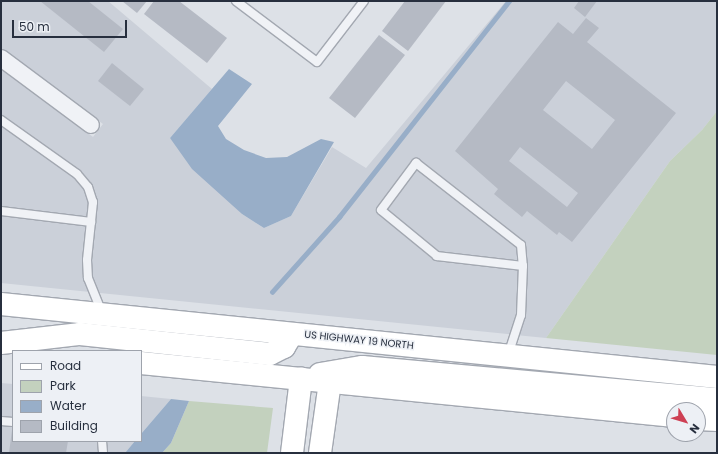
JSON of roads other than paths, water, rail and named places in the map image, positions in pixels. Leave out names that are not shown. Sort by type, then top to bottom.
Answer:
[{"type":"main road","name":"US HIGHWAY 19 NORTH","points":[[4,306],[102,314],[717,377]]},
{"type":"main road","points":[[1,343],[80,334],[270,354],[284,347],[292,334]]},
{"type":"main road","points":[[1,348],[18,350]]},
{"type":"main road","points":[[142,363],[666,415]]},
{"type":"main road","points":[[301,379],[362,366],[717,399]]},
{"type":"main road","points":[[292,453],[301,379]]},
{"type":"main road","points":[[320,453],[330,382]]},
{"type":"main road","points":[[706,419],[717,420]]},
{"type":"street","points":[[1,58],[91,125]]},
{"type":"lane","points":[[236,1],[317,62],[364,1]]},
{"type":"lane","points":[[1,120],[77,174],[88,187],[93,202],[88,278],[102,314]]},
{"type":"lane","points":[[508,355],[521,315],[523,266],[521,245],[416,163],[381,210],[437,256],[523,266]]},
{"type":"lane","points":[[1,211],[91,222]]},
{"type":"lane","points":[[1,421],[12,422]]},
{"type":"lane","points":[[102,442],[103,453]]},
{"type":"water","points":[[229,69],[252,84],[218,126],[226,139],[244,150],[266,158],[287,157],[321,139],[334,142],[291,216],[264,228],[242,214],[192,169],[170,138]]},
{"type":"water","points":[[171,399],[189,401],[171,443],[162,453],[125,453],[134,442],[142,442],[142,433]]},
{"type":"waterway","points":[[272,292],[339,217],[509,1]]}]
